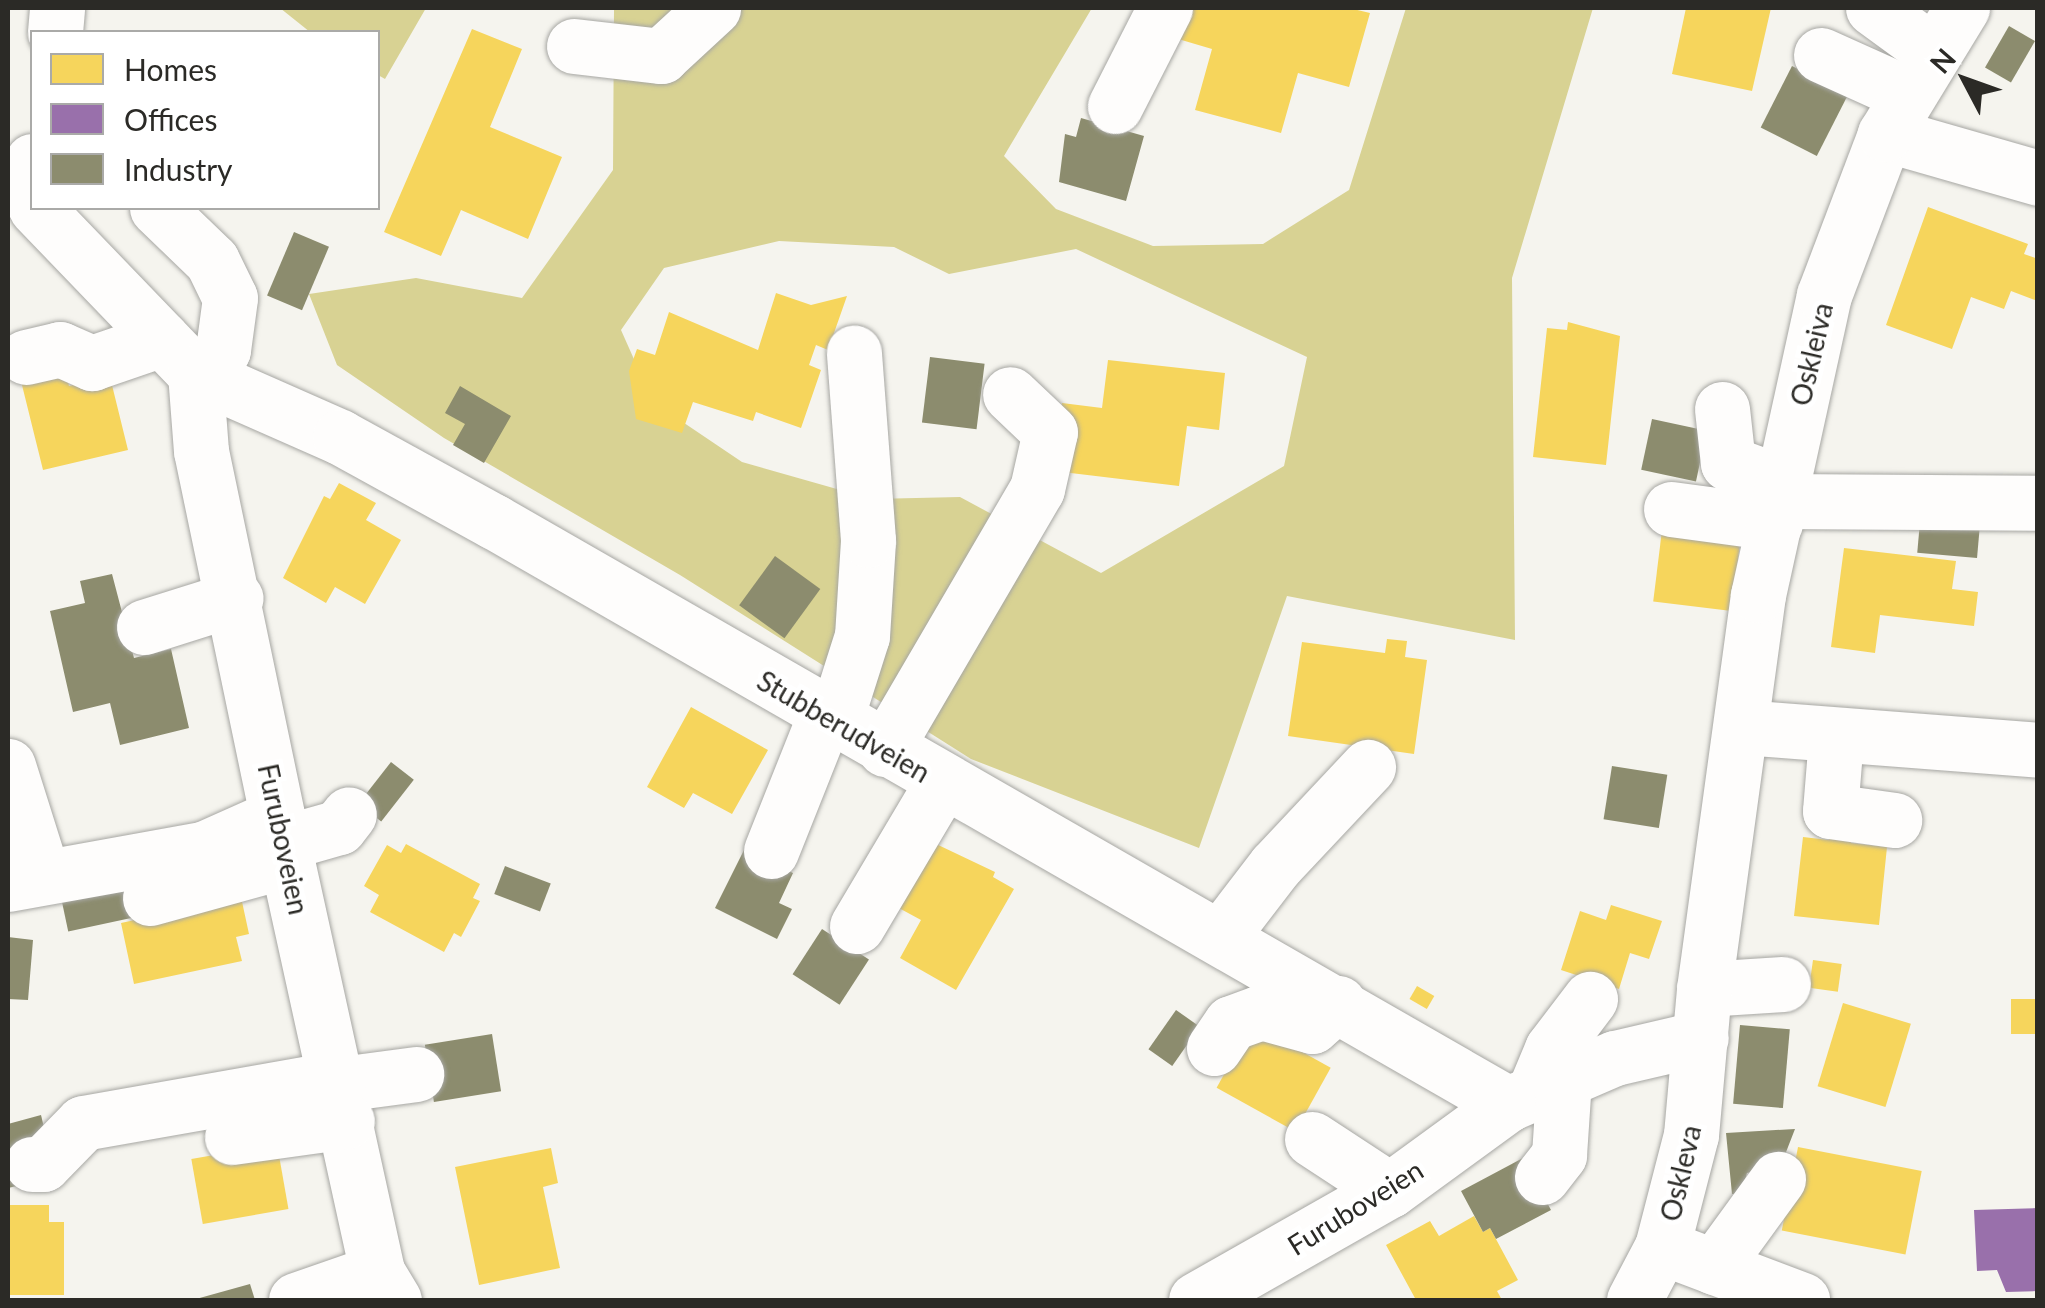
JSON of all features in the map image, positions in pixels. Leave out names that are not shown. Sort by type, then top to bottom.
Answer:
[{"type":"street","points":[[574,46],[661,56],[713,8]]},
{"type":"street","points":[[1115,106],[1166,8]]},
{"type":"street","points":[[1874,8],[1921,71],[2038,178]]},
{"type":"street","points":[[1821,55],[1921,71]]},
{"type":"street","name":"Oskleiva","points":[[1703,1013],[1742,727],[1779,502],[1824,294],[1921,71]]},
{"type":"street","name":"Stubberudveien","points":[[40,210],[188,364],[340,437],[942,782],[1338,1003],[1535,1092]]},
{"type":"street","points":[[26,358],[60,349],[92,363],[188,364],[223,350],[230,298],[212,261],[159,210]]},
{"type":"street","points":[[771,851],[862,636],[868,540],[854,354]]},
{"type":"street","name":"Furuboveien","points":[[188,364],[201,451],[236,598],[283,840],[386,1286]]},
{"type":"street","points":[[884,749],[1037,489],[1050,432],[1010,394]]},
{"type":"street","points":[[1722,409],[1728,463],[1779,502]]},
{"type":"street","points":[[1672,509],[1779,502],[2038,503]]},
{"type":"street","points":[[144,627],[236,598]]},
{"type":"street","points":[[1742,727],[1836,738],[2038,750]]},
{"type":"street","points":[[1836,738],[1830,811],[1894,820]]},
{"type":"street","points":[[8,766],[25,879],[202,849],[283,840],[339,827],[349,814]]},
{"type":"street","points":[[1222,935],[1275,866],[1368,767]]},
{"type":"street","points":[[856,926],[942,782]]},
{"type":"street","points":[[150,898],[283,840]]},
{"type":"street","points":[[1535,1092],[1703,1013],[1783,984]]},
{"type":"street","points":[[1542,1177],[1560,1155],[1535,1092],[1552,1049],[1590,1000]]},
{"type":"street","points":[[1214,1048],[1231,1022],[1261,1012],[1312,1026],[1338,1003]]},
{"type":"street","name":"Oskleva","points":[[1647,1286],[1691,1135],[1703,1013]]},
{"type":"street","points":[[232,1136],[342,1094],[416,1074]]},
{"type":"street","name":"Furuboveien","points":[[1197,1300],[1390,1190],[1535,1092]]},
{"type":"street","points":[[32,1164],[43,1164],[83,1122],[342,1094]]},
{"type":"street","points":[[1312,1139],[1390,1190]]},
{"type":"street","points":[[1714,1267],[1778,1178]]},
{"type":"street","points":[[1647,1286],[1714,1267],[1802,1300]]},
{"type":"street","points":[[296,1300],[386,1286]]},
{"type":"shaded area","points":[[280,8],[426,8],[385,79],[380,76],[380,30],[308,30]]},
{"type":"shaded area","points":[[614,8],[1092,8],[1004,156],[1056,209],[1153,246],[1263,244],[1349,190],[1406,8],[1593,8],[1512,278],[1515,640],[1287,596],[1199,848],[971,759],[680,575],[444,438],[337,365],[309,294],[416,278],[522,298],[613,170]],"holes":[[[779,241],[894,247],[949,274],[1076,249],[1307,357],[1284,466],[1101,573],[960,497],[872,499],[742,462],[653,402],[621,330],[664,268]]]},
{"type":"building: Homes","points":[[1176,8],[1349,8],[1370,13],[1349,87],[1298,73],[1281,133],[1195,110],[1212,49],[1168,36]]},
{"type":"building: Homes","points":[[1686,8],[1771,8],[1752,91],[1672,74]]},
{"type":"building: Homes","points":[[472,29],[522,49],[490,127],[562,157],[528,239],[461,210],[441,256],[384,232]]},
{"type":"building: Homes","points":[[1928,207],[2028,244],[2024,254],[2038,259],[2035,300],[2011,291],[2004,309],[1971,297],[1952,349],[1886,325]]},
{"type":"building: Homes","points":[[776,293],[811,305],[847,296],[828,350],[816,345],[809,365],[821,370],[801,428],[756,412],[753,421],[693,402],[682,433],[636,419],[629,371],[637,349],[655,355],[669,312],[758,350]]},
{"type":"building: Homes","points":[[1568,322],[1620,336],[1606,465],[1533,457],[1547,328],[1567,330]]},
{"type":"building: Homes","points":[[1108,360],[1225,373],[1219,430],[1187,426],[1179,486],[1054,471],[1062,403],[1102,408]]},
{"type":"building: Homes","points":[[65,371],[69,386],[110,377],[128,450],[43,470],[21,381]]},
{"type":"building: Homes","points":[[339,483],[376,503],[366,520],[401,540],[365,604],[335,587],[326,603],[283,578],[324,496],[330,499]]},
{"type":"building: Homes","points":[[1662,530],[1740,540],[1732,611],[1653,601]]},
{"type":"building: Homes","points":[[1844,548],[1956,561],[1952,589],[1978,592],[1974,626],[1880,615],[1875,653],[1831,647]]},
{"type":"building: Homes","points":[[1387,639],[1407,641],[1405,657],[1427,660],[1414,754],[1288,736],[1302,642],[1385,653]]},
{"type":"building: Homes","points":[[691,707],[768,750],[732,814],[693,793],[684,808],[647,787]]},
{"type":"building: Homes","points":[[1830,831],[1852,834],[1851,843],[1887,847],[1879,925],[1794,916],[1803,837],[1829,840]]},
{"type":"building: Homes","points":[[934,843],[995,872],[993,877],[1014,889],[956,990],[900,958],[921,920],[897,907]]},
{"type":"building: Homes","points":[[406,844],[480,884],[473,898],[480,901],[461,937],[454,933],[444,952],[370,912],[379,895],[364,886],[387,845],[401,853]]},
{"type":"building: Homes","points":[[241,897],[249,934],[236,937],[242,961],[134,984],[121,923]]},
{"type":"building: Homes","points":[[1611,905],[1662,921],[1649,959],[1630,953],[1619,989],[1561,970],[1580,911],[1606,920]]},
{"type":"building: Homes","points":[[1813,960],[1842,964],[1838,992],[1809,988]]},
{"type":"building: Homes","points":[[1417,986],[1434,996],[1427,1009],[1410,999]]},
{"type":"building: Homes","points":[[2011,999],[2038,999],[2038,1034],[2011,1034]]},
{"type":"building: Homes","points":[[1843,1003],[1911,1024],[1885,1107],[1818,1086]]},
{"type":"building: Homes","points":[[1252,1024],[1331,1068],[1295,1131],[1217,1088]]},
{"type":"building: Homes","points":[[277,1144],[288,1209],[203,1224],[191,1159]]},
{"type":"building: Homes","points":[[1798,1147],[1922,1171],[1905,1254],[1782,1230]]},
{"type":"building: Homes","points":[[551,1148],[558,1183],[543,1187],[560,1268],[479,1285],[455,1167]]},
{"type":"building: Homes","points":[[10,1205],[49,1205],[49,1222],[64,1222],[64,1295],[8,1295]]},
{"type":"building: Homes","points":[[1474,1216],[1483,1232],[1490,1228],[1518,1280],[1497,1291],[1502,1300],[1416,1300],[1386,1245],[1430,1221],[1439,1236]]},
{"type":"building: Offices","points":[[2038,1208],[2038,1291],[2006,1292],[1997,1270],[1977,1271],[1974,1210]]},
{"type":"building: Industry","points":[[2009,26],[2035,41],[2011,83],[1985,68]]},
{"type":"building: Industry","points":[[1792,66],[1848,95],[1817,156],[1761,127]]},
{"type":"building: Industry","points":[[1081,118],[1144,136],[1126,201],[1059,182],[1065,134],[1076,137]]},
{"type":"building: Industry","points":[[294,232],[329,247],[302,310],[267,296]]},
{"type":"building: Industry","points":[[930,357],[985,364],[977,429],[922,423]]},
{"type":"building: Industry","points":[[460,386],[511,416],[484,463],[453,445],[465,424],[445,413]]},
{"type":"building: Industry","points":[[1652,419],[1707,431],[1696,482],[1641,470]]},
{"type":"building: Industry","points":[[1921,510],[1981,515],[1977,558],[1917,553]]},
{"type":"building: Industry","points":[[775,556],[820,589],[784,638],[739,605]]},
{"type":"building: Industry","points":[[112,574],[134,658],[171,649],[189,728],[120,745],[110,703],[73,712],[50,611],[85,603],[80,581]]},
{"type":"building: Industry","points":[[391,762],[414,780],[381,822],[358,804]]},
{"type":"building: Industry","points":[[1612,766],[1667,775],[1659,828],[1604,819]]},
{"type":"building: Industry","points":[[744,850],[793,873],[779,903],[792,909],[777,939],[715,908]]},
{"type":"building: Industry","points":[[505,866],[551,884],[540,912],[494,894]]},
{"type":"building: Industry","points":[[127,876],[136,917],[68,931],[60,890]]},
{"type":"building: Industry","points":[[822,929],[869,959],[840,1005],[793,974]]},
{"type":"building: Industry","points":[[8,937],[33,940],[28,1000],[8,999]]},
{"type":"building: Industry","points":[[1176,1010],[1200,1027],[1172,1066],[1148,1049]]},
{"type":"building: Industry","points":[[1740,1025],[1790,1029],[1783,1108],[1733,1104]]},
{"type":"building: Industry","points":[[492,1034],[501,1091],[434,1102],[425,1045]]},
{"type":"building: Industry","points":[[41,1115],[48,1144],[29,1183],[8,1188],[8,1124]]},
{"type":"building: Industry","points":[[1795,1129],[1781,1165],[1747,1173],[1741,1194],[1732,1194],[1726,1133]]},
{"type":"building: Industry","points":[[1523,1158],[1551,1210],[1496,1239],[1490,1228],[1483,1232],[1461,1191]]},
{"type":"building: Industry","points":[[250,1284],[255,1300],[196,1300],[196,1299]]}]
